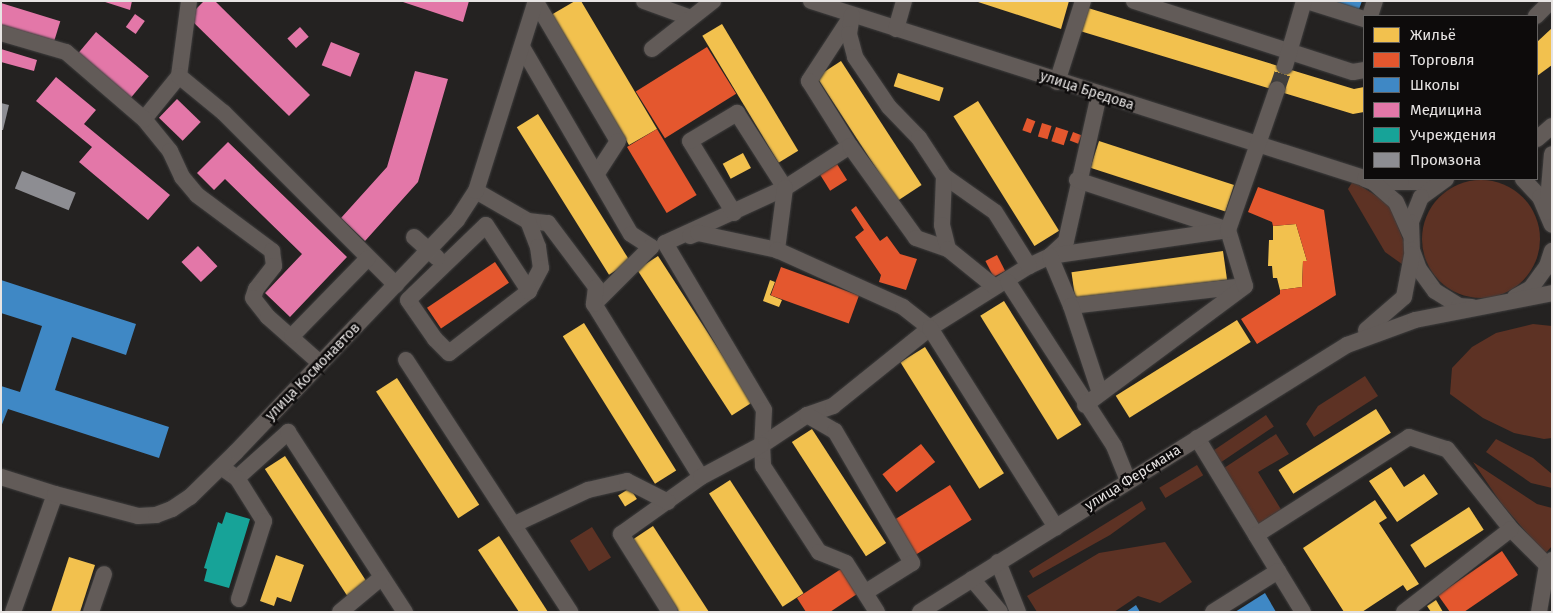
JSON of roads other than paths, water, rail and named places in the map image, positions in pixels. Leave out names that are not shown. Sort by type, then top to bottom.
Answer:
[{"type":"street","points":[[144,119],[179,76],[189,1]]},
{"type":"street","points":[[644,1],[690,18]]},
{"type":"street","points":[[652,49],[713,1]]},
{"type":"street","name":"улица Бредова","points":[[811,1],[1099,96],[1363,178]]},
{"type":"street","points":[[896,29],[904,1]]},
{"type":"street","points":[[1057,82],[1083,1]]},
{"type":"street","points":[[1134,1],[1287,59],[1353,72],[1363,70]]},
{"type":"street","points":[[1287,59],[1305,1],[1363,19]]},
{"type":"street","points":[[1370,15],[1375,1]]},
{"type":"street","points":[[536,2],[618,141],[597,173]]},
{"type":"street","name":"улица Космонавтов","points":[[1,477],[55,494],[138,516],[156,516],[172,510],[190,497],[457,220],[476,191],[536,2]]},
{"type":"street","points":[[852,15],[809,81],[850,146],[916,238],[948,249],[1001,284],[1114,446],[1128,480]]},
{"type":"street","points":[[852,15],[849,34],[855,57],[889,107],[919,138],[944,176],[995,212],[1029,266]]},
{"type":"street","points":[[1,34],[66,52],[144,119],[170,151],[182,177],[197,195],[272,251],[274,266],[256,289],[253,298],[268,317],[292,336],[320,363]]},
{"type":"street","points":[[522,47],[631,234],[658,245],[764,410],[763,466],[819,552],[846,563],[877,612]]},
{"type":"street","points":[[179,76],[224,113],[396,285]]},
{"type":"street","points":[[1245,286],[1228,230],[1256,144],[1277,89]]},
{"type":"street","points":[[1050,256],[1066,241],[1077,180],[1099,96]]},
{"type":"street","points":[[734,213],[690,141],[737,114],[786,188],[778,250]]},
{"type":"street","points":[[1538,138],[1552,126]]},
{"type":"street","points":[[594,304],[658,245],[734,213],[786,188],[850,146]]},
{"type":"street","points":[[1550,218],[1552,154]]},
{"type":"street","points":[[944,176],[942,225],[948,249]]},
{"type":"street","points":[[1077,180],[1228,230]]},
{"type":"street","points":[[1368,180],[1416,182],[1427,180]]},
{"type":"street","points":[[1368,180],[1396,202],[1419,269],[1446,299],[1459,306],[1493,305],[1531,288],[1547,266],[1552,251]]},
{"type":"street","name":"улица Ферсмана","points":[[920,612],[1128,480],[1347,345],[1404,297],[1410,274],[1411,222],[1421,197],[1445,180]]},
{"type":"street","points":[[1524,180],[1540,197],[1550,218]]},
{"type":"street","points":[[476,191],[528,221],[548,223],[572,252],[596,287],[594,304],[702,477]]},
{"type":"street","points":[[528,221],[538,247],[541,268],[529,291],[449,354],[434,339],[408,300],[486,225],[529,291]]},
{"type":"street","points":[[670,612],[621,534],[702,477],[762,445],[807,415],[833,406],[930,328],[1029,266],[1050,256],[1228,230]]},
{"type":"street","points":[[658,245],[698,233],[778,250],[903,307],[930,328],[1056,527]]},
{"type":"street","points":[[414,237],[444,265]]},
{"type":"street","points":[[1050,256],[1071,306],[1100,393]]},
{"type":"street","points":[[292,336],[368,258]]},
{"type":"street","points":[[1071,306],[1245,286]]},
{"type":"street","points":[[1085,405],[1245,286]]},
{"type":"street","name":"улица Ферсмана","points":[[1347,345],[1415,320],[1552,293]]},
{"type":"street","points":[[406,360],[515,524],[570,612]]},
{"type":"street","points":[[807,415],[835,431],[912,563],[866,592]]},
{"type":"street","points":[[237,478],[288,432],[381,578],[405,612]]},
{"type":"street","points":[[1256,535],[1409,437],[1447,449],[1511,529],[1549,563],[1539,612]]},
{"type":"street","points":[[1197,438],[1303,612]]},
{"type":"street","points":[[221,467],[237,478],[264,521],[239,599]]},
{"type":"street","points":[[515,524],[588,490],[627,481],[668,502]]},
{"type":"street","points":[[13,612],[55,494]]},
{"type":"street","points":[[1404,612],[1511,529]]},
{"type":"street","points":[[998,562],[1018,612]]},
{"type":"street","points":[[1214,612],[1278,571]]},
{"type":"street","points":[[91,612],[104,574]]},
{"type":"street","points":[[340,612],[381,578]]},
{"type":"street","points":[[972,579],[1000,612]]},
{"type":"tunnel","points":[[1277,89],[1285,66]]}]
